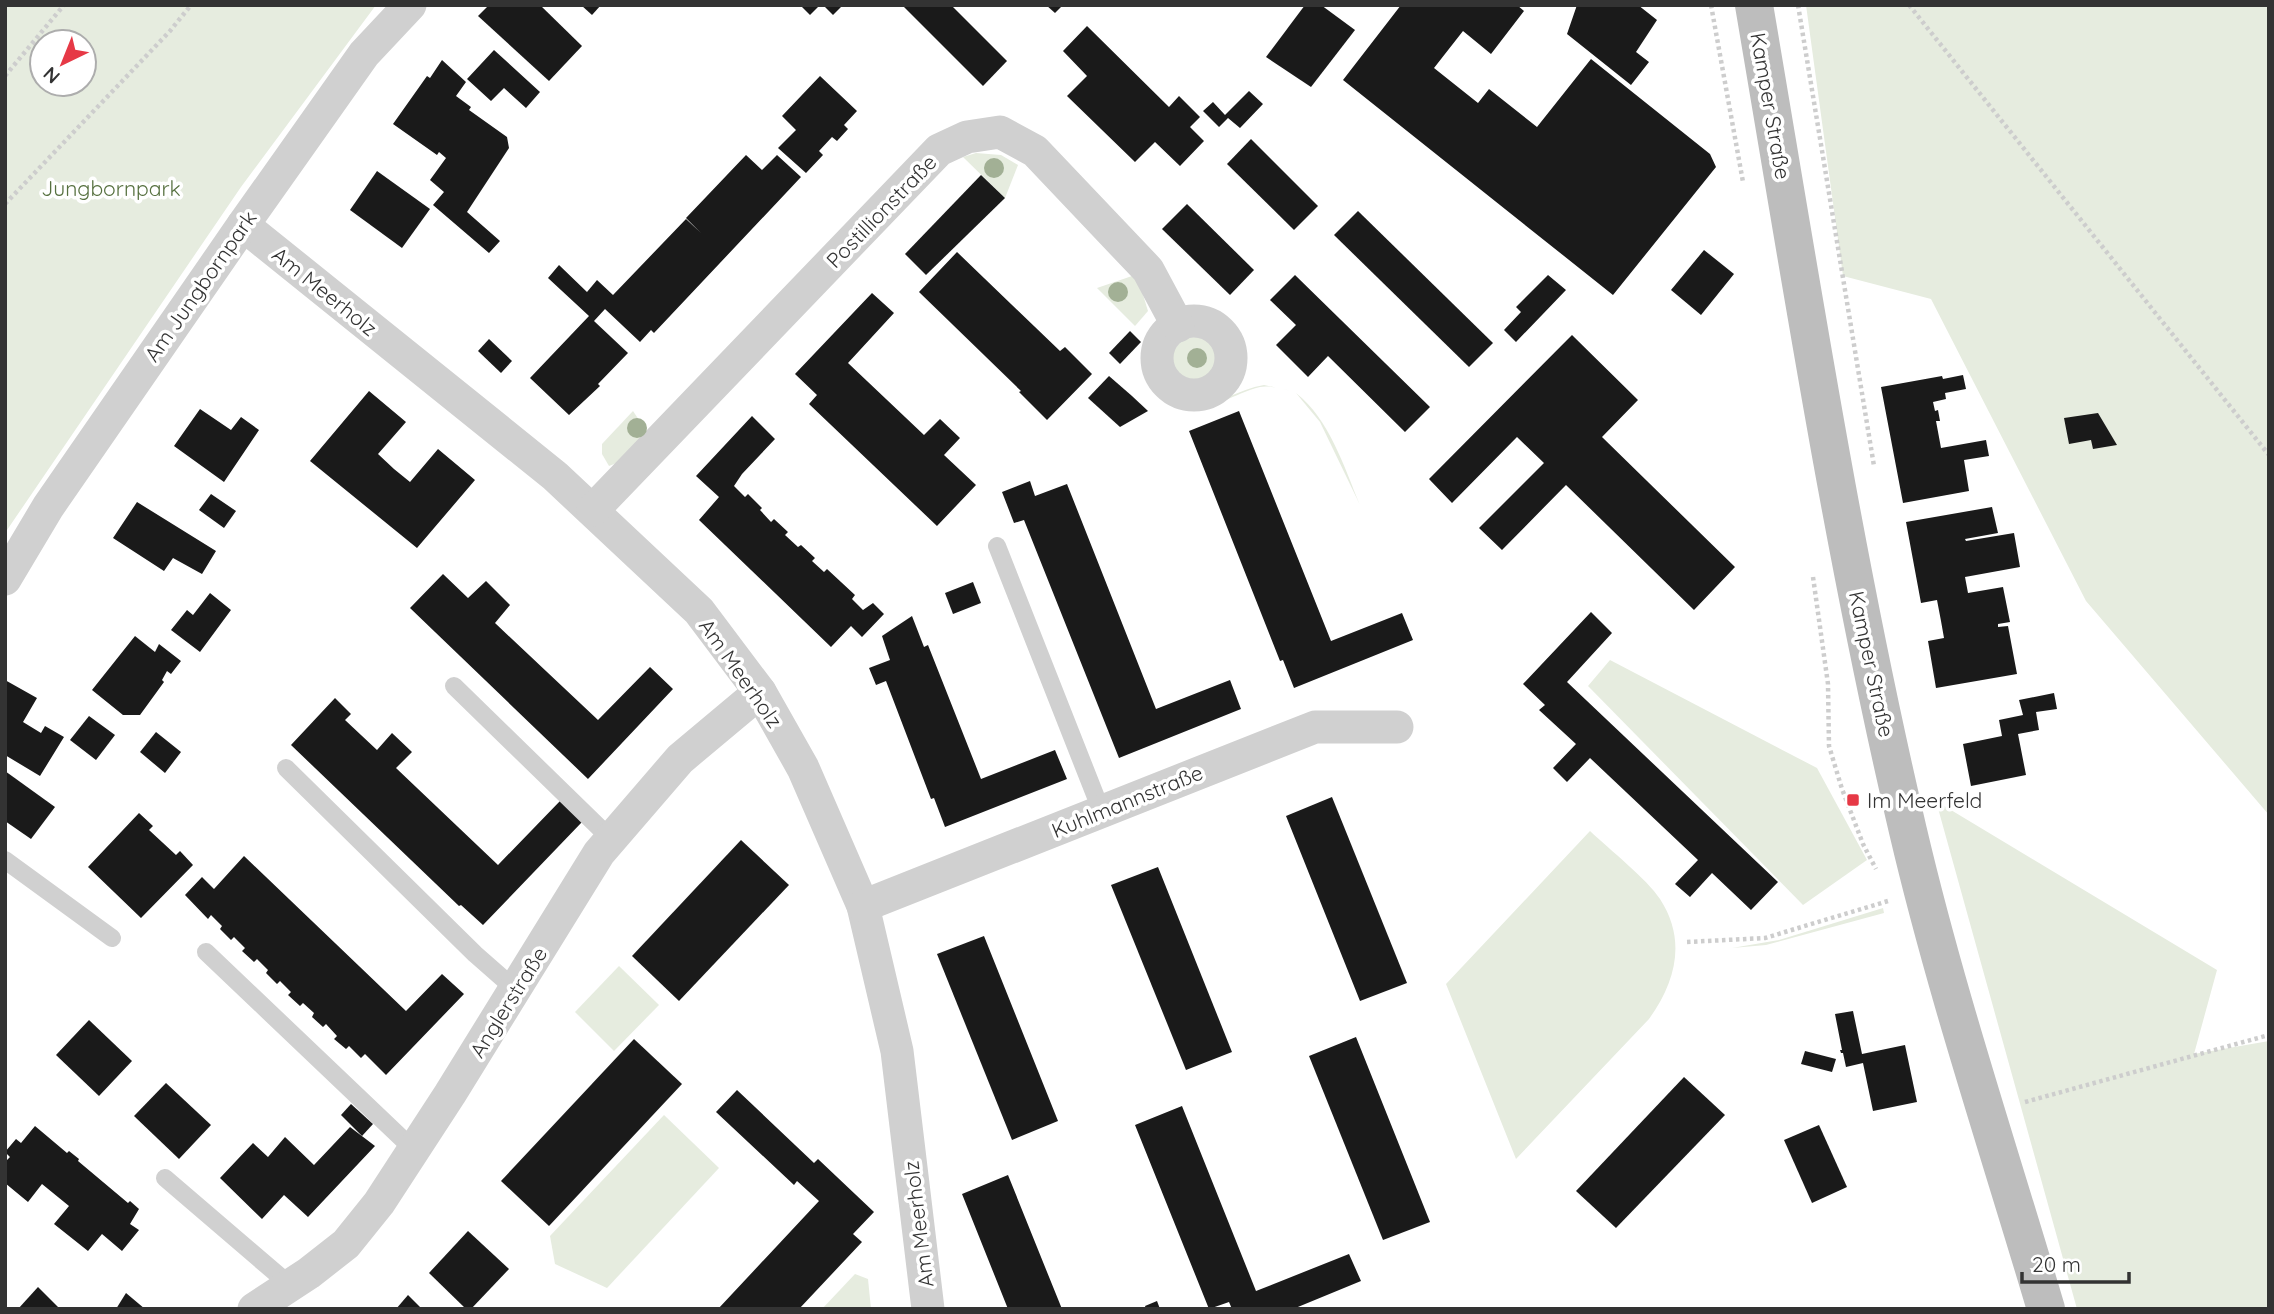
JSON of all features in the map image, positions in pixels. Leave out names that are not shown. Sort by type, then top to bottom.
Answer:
[{"type":"main road","name":"Kamper Straße","points":[[1754,5],[1845,532],[1885,732],[1931,924],[1961,1033],[2046,1309]]},
{"type":"street","name":"Am Jungbornpark","points":[[5,579],[48,507],[243,225],[364,54],[410,5]]},
{"type":"street","name":"Postillionstraße","points":[[593,510],[940,150],[967,137],[1000,132],[1035,151],[1148,270],[1178,326]]},
{"type":"street","name":"Am Meerholz","points":[[243,225],[555,476],[593,510],[699,611],[760,692],[803,768],[863,906],[897,1051],[928,1309]]},
{"type":"street","name":"Anglerstraße","points":[[254,1309],[291,1286],[346,1244],[379,1203],[414,1150],[599,853],[680,759],[760,692]]},
{"type":"street","name":"Kuhlmannstraße","points":[[863,906],[1315,727],[1397,727]]},
{"type":"lane","points":[[997,545],[1101,810]]},
{"type":"lane","points":[[454,686],[611,839]]},
{"type":"lane","points":[[286,768],[475,954],[516,990]]},
{"type":"lane","points":[[5,860],[112,938]]},
{"type":"lane","points":[[206,953],[414,1150]]},
{"type":"lane","points":[[165,1178],[291,1286]]},
{"type":"path","points":[[5,76],[64,5]]},
{"type":"path","points":[[5,204],[170,31],[191,5]]},
{"type":"path","points":[[1798,5],[1875,471]]},
{"type":"path","points":[[1909,5],[2269,455]]},
{"type":"path","points":[[1687,942],[1765,938],[1892,900]]},
{"type":"path","points":[[1988,1114],[2269,1035]]},
{"type":"green space","name":"Jungbornpark","points":[[5,5],[376,5],[241,187],[5,533]]},
{"type":"green space","points":[[1806,5],[2269,6],[2269,815],[2086,601],[1931,299],[1843,276]]},
{"type":"green space","points":[[976,153],[1001,155],[1018,165],[1005,198],[963,157]]},
{"type":"green space","points":[[1132,276],[1140,285],[1148,311],[1135,326],[1097,288]]},
{"type":"green space","points":[[1195,337],[1211,344],[1218,360],[1211,376],[1195,383],[1179,376],[1172,360],[1179,344]]},
{"type":"green space","points":[[1264,385],[1275,387],[1246,391],[1207,408],[1195,410],[1183,410],[1171,405],[1159,394],[1161,392],[1187,406],[1199,406]]},
{"type":"green space","points":[[1296,393],[1308,404],[1327,430],[1360,505],[1320,422]]},
{"type":"green space","points":[[633,411],[647,432],[622,461],[609,466],[602,454],[602,444]]},
{"type":"green space","points":[[1610,660],[1817,768],[1867,860],[1803,905],[1588,686]]},
{"type":"green space","points":[[1936,801],[2217,970],[2194,1054],[2269,1041],[2269,1309],[2077,1309]]},
{"type":"green space","points":[[1590,831],[1660,899],[1673,929],[1675,959],[1672,974],[1649,1019],[1516,1159],[1446,984]]},
{"type":"green space","points":[[1883,908],[1884,913],[1766,945],[1732,948],[1779,940]]},
{"type":"green space","points":[[619,966],[659,1005],[614,1051],[575,1012]]},
{"type":"green space","points":[[664,1115],[719,1168],[607,1288],[555,1264],[550,1236]]},
{"type":"green space","points":[[855,1274],[868,1279],[871,1309],[822,1309]]},
{"type":"building","points":[[489,5],[540,5],[582,46],[549,81],[478,16]]},
{"type":"building","points":[[581,5],[601,5],[592,15]]},
{"type":"building","points":[[800,5],[820,5],[810,15]]},
{"type":"building","points":[[823,5],[843,5],[833,15]]},
{"type":"building","points":[[902,5],[951,5],[1007,61],[983,86]]},
{"type":"building","points":[[1046,5],[1063,5],[1055,13]]},
{"type":"building","points":[[1305,5],[1321,5],[1355,30],[1311,87],[1266,57]]},
{"type":"building","points":[[1401,5],[1517,5],[1524,11],[1491,54],[1463,31],[1434,68],[1478,103],[1489,89],[1537,127],[1591,59],[1710,154],[1716,167],[1613,295],[1343,80]]},
{"type":"building","points":[[1577,5],[1638,5],[1657,20],[1636,52],[1649,62],[1631,85],[1567,34]]},
{"type":"building","points":[[1087,26],[1169,107],[1179,96],[1200,117],[1190,127],[1204,141],[1180,166],[1155,142],[1135,162],[1067,96],[1087,76],[1063,51]]},
{"type":"building","points":[[494,50],[540,92],[526,108],[504,88],[491,101],[467,79]]},
{"type":"building","points":[[442,60],[466,82],[456,96],[471,107],[469,110],[507,137],[509,148],[467,212],[500,241],[489,253],[433,205],[444,192],[430,180],[446,158],[439,152],[437,155],[393,124],[427,76],[430,78]]},
{"type":"building","points":[[820,76],[857,111],[844,125],[848,129],[837,141],[832,137],[819,151],[823,155],[806,173],[778,148],[796,130],[782,116]]},
{"type":"building","points":[[1249,91],[1263,104],[1240,128],[1228,118],[1219,127],[1203,111],[1213,102],[1225,115]]},
{"type":"building","points":[[1251,139],[1318,206],[1294,230],[1227,164]]},
{"type":"building","points":[[746,155],[762,170],[777,155],[801,177],[654,333],[651,330],[640,342],[605,309],[594,321],[628,353],[598,384],[600,386],[569,415],[530,378],[589,316],[548,278],[559,265],[587,292],[597,280],[613,295],[686,219],[701,233],[686,218]]},
{"type":"building","points":[[377,171],[430,209],[402,248],[350,210]]},
{"type":"building","points":[[981,175],[1005,198],[926,275],[905,254]]},
{"type":"building","points":[[1187,204],[1254,270],[1230,295],[1162,229]]},
{"type":"building","points":[[1358,211],[1493,343],[1469,367],[1334,235]]},
{"type":"building","points":[[1704,250],[1734,274],[1701,315],[1671,290]]},
{"type":"building","points":[[957,252],[1060,351],[1065,347],[1092,374],[1047,420],[1019,392],[1021,391],[919,292]]},
{"type":"building","points":[[1295,275],[1430,407],[1405,432],[1328,356],[1308,377],[1276,345],[1296,325],[1270,300]]},
{"type":"building","points":[[1548,275],[1566,290],[1516,342],[1504,330],[1521,312],[1516,307]]},
{"type":"building","points":[[872,293],[894,313],[848,363],[924,435],[940,419],[960,438],[944,455],[976,485],[937,526],[809,404],[817,395],[795,374]]},
{"type":"building","points":[[1130,331],[1141,342],[1120,364],[1109,353]]},
{"type":"building","points":[[1572,335],[1638,400],[1602,437],[1735,567],[1694,610],[1566,485],[1502,550],[1479,528],[1544,463],[1517,437],[1452,503],[1429,479]]},
{"type":"building","points":[[489,339],[512,361],[501,373],[478,351]]},
{"type":"building","points":[[1963,375],[1966,389],[1945,393],[1946,399],[1933,402],[1940,421],[1936,421],[1941,448],[1986,440],[1989,456],[1964,460],[1969,491],[1903,503],[1881,387]]},
{"type":"building","points":[[1109,376],[1148,411],[1120,427],[1088,398]]},
{"type":"building","points":[[369,391],[406,422],[378,454],[394,469],[410,482],[438,449],[475,480],[417,548],[310,461]]},
{"type":"building","points":[[200,409],[231,430],[241,417],[259,430],[224,482],[174,446]]},
{"type":"building","points":[[1239,411],[1331,641],[1402,613],[1413,640],[1294,688],[1283,660],[1280,661],[1189,431]]},
{"type":"building","points":[[2098,413],[2117,445],[2093,449],[2091,440],[2069,444],[2064,418]]},
{"type":"building","points":[[752,416],[775,439],[734,486],[745,497],[748,494],[771,522],[774,519],[788,532],[785,535],[815,558],[812,561],[824,572],[827,569],[855,595],[852,599],[863,610],[873,603],[884,614],[862,637],[851,626],[831,647],[699,520],[719,497],[696,476]]},
{"type":"building","points":[[1030,481],[1035,496],[1067,484],[1156,709],[1230,680],[1241,709],[1119,758],[1024,520],[1014,523],[1002,492]]},
{"type":"building","points":[[211,494],[236,511],[224,528],[199,510]]},
{"type":"building","points":[[137,502],[216,551],[202,574],[173,558],[164,571],[113,538]]},
{"type":"building","points":[[1992,507],[1998,533],[1965,539],[1966,541],[2014,533],[2020,567],[1965,577],[1968,593],[2003,587],[2010,622],[1998,624],[1998,627],[2008,626],[2017,674],[1936,688],[1928,641],[1944,638],[1941,621],[1937,600],[1921,603],[1906,522]]},
{"type":"building","points":[[443,574],[468,598],[486,581],[510,605],[495,623],[598,720],[650,667],[673,689],[588,779],[410,608]]},
{"type":"building","points":[[973,582],[981,603],[953,614],[945,593]]},
{"type":"building","points":[[210,593],[231,610],[200,652],[171,630],[187,610],[193,615]]},
{"type":"building","points":[[1591,612],[1612,633],[1567,682],[1778,882],[1751,910],[1712,873],[1690,897],[1675,884],[1698,860],[1590,758],[1567,782],[1553,768],[1576,744],[1539,710],[1545,705],[1523,684]]},
{"type":"building","points":[[912,616],[924,647],[928,645],[981,779],[1055,750],[1067,779],[945,827],[934,798],[931,799],[886,681],[876,685],[869,668],[890,660],[882,636]]},
{"type":"building","points":[[135,636],[155,652],[159,644],[181,661],[171,674],[167,671],[162,680],[164,682],[140,715],[123,715],[92,690]]},
{"type":"building","points":[[5,680],[37,698],[23,722],[41,733],[45,726],[64,737],[40,776],[5,755]]},
{"type":"building","points":[[2054,693],[2057,709],[2036,712],[2039,730],[2018,734],[2026,775],[1971,786],[1963,744],[2002,736],[1999,720],[2023,715],[2019,700]]},
{"type":"building","points":[[335,698],[351,714],[345,720],[377,750],[392,733],[412,752],[396,768],[498,865],[560,801],[582,822],[483,925],[459,906],[291,745]]},
{"type":"building","points":[[89,716],[115,735],[96,760],[70,740]]},
{"type":"building","points":[[156,732],[181,752],[165,773],[140,752]]},
{"type":"building","points":[[5,771],[55,807],[31,839],[5,821]]},
{"type":"building","points":[[1332,797],[1407,983],[1360,1001],[1286,816]]},
{"type":"building","points":[[139,813],[153,826],[149,830],[176,855],[180,851],[193,865],[141,918],[88,867]]},
{"type":"building","points":[[741,840],[789,885],[679,1001],[632,956]]},
{"type":"building","points":[[244,856],[406,1011],[442,974],[464,994],[386,1075],[365,1054],[361,1058],[349,1046],[346,1049],[334,1039],[337,1036],[326,1024],[323,1027],[312,1017],[314,1013],[303,1003],[300,1006],[288,995],[291,992],[280,981],[277,984],[257,959],[254,962],[242,951],[245,948],[234,937],[231,940],[211,915],[208,919],[185,895],[202,877],[214,889]]},
{"type":"building","points":[[1158,867],[1232,1052],[1186,1070],[1111,885]]},
{"type":"building","points":[[984,936],[1058,1121],[1012,1140],[937,954]]},
{"type":"building","points":[[1853,1011],[1862,1054],[1905,1045],[1917,1102],[1873,1111],[1863,1063],[1846,1067],[1840,1050],[1835,1014]]},
{"type":"building","points":[[89,1020],[132,1061],[99,1096],[56,1055]]},
{"type":"building","points":[[1356,1037],[1430,1222],[1383,1240],[1309,1056]]},
{"type":"building","points":[[634,1039],[682,1084],[549,1226],[501,1181]]},
{"type":"building","points":[[1805,1051],[1836,1059],[1832,1072],[1801,1064]]},
{"type":"building","points":[[1684,1077],[1725,1115],[1616,1228],[1576,1191]]},
{"type":"building","points":[[166,1083],[211,1125],[179,1159],[134,1116]]},
{"type":"building","points":[[737,1090],[814,1163],[818,1159],[874,1212],[853,1234],[862,1242],[799,1309],[718,1309],[819,1201],[797,1181],[794,1185],[716,1112]]},
{"type":"building","points":[[351,1104],[373,1124],[362,1136],[341,1115]]},
{"type":"building","points":[[1182,1106],[1256,1291],[1349,1254],[1361,1281],[1293,1309],[1232,1309],[1229,1302],[1209,1309],[1135,1125]]},
{"type":"building","points":[[1819,1125],[1847,1187],[1812,1203],[1784,1140]]},
{"type":"building","points":[[35,1126],[67,1153],[69,1151],[79,1159],[78,1161],[128,1203],[130,1201],[139,1209],[130,1224],[139,1230],[122,1251],[102,1234],[88,1251],[54,1224],[69,1206],[42,1184],[28,1202],[5,1183],[5,1162],[10,1157],[5,1152],[16,1139],[21,1143]]},
{"type":"building","points":[[350,1127],[375,1146],[308,1217],[284,1195],[262,1219],[220,1178],[253,1143],[268,1157],[285,1137],[314,1165]]},
{"type":"building","points":[[1008,1175],[1062,1309],[1008,1309],[962,1194]]},
{"type":"building","points":[[468,1231],[509,1269],[471,1309],[466,1309],[429,1273]]},
{"type":"building","points":[[38,1287],[60,1309],[18,1309]]},
{"type":"building","points":[[126,1293],[145,1309],[116,1309]]},
{"type":"building","points":[[408,1295],[422,1309],[396,1309]]},
{"type":"building","points":[[1157,1301],[1160,1309],[1146,1309],[1145,1306]]},
{"type":"place","name":"Im Meerfeld","points":[[1853,800]]}]
